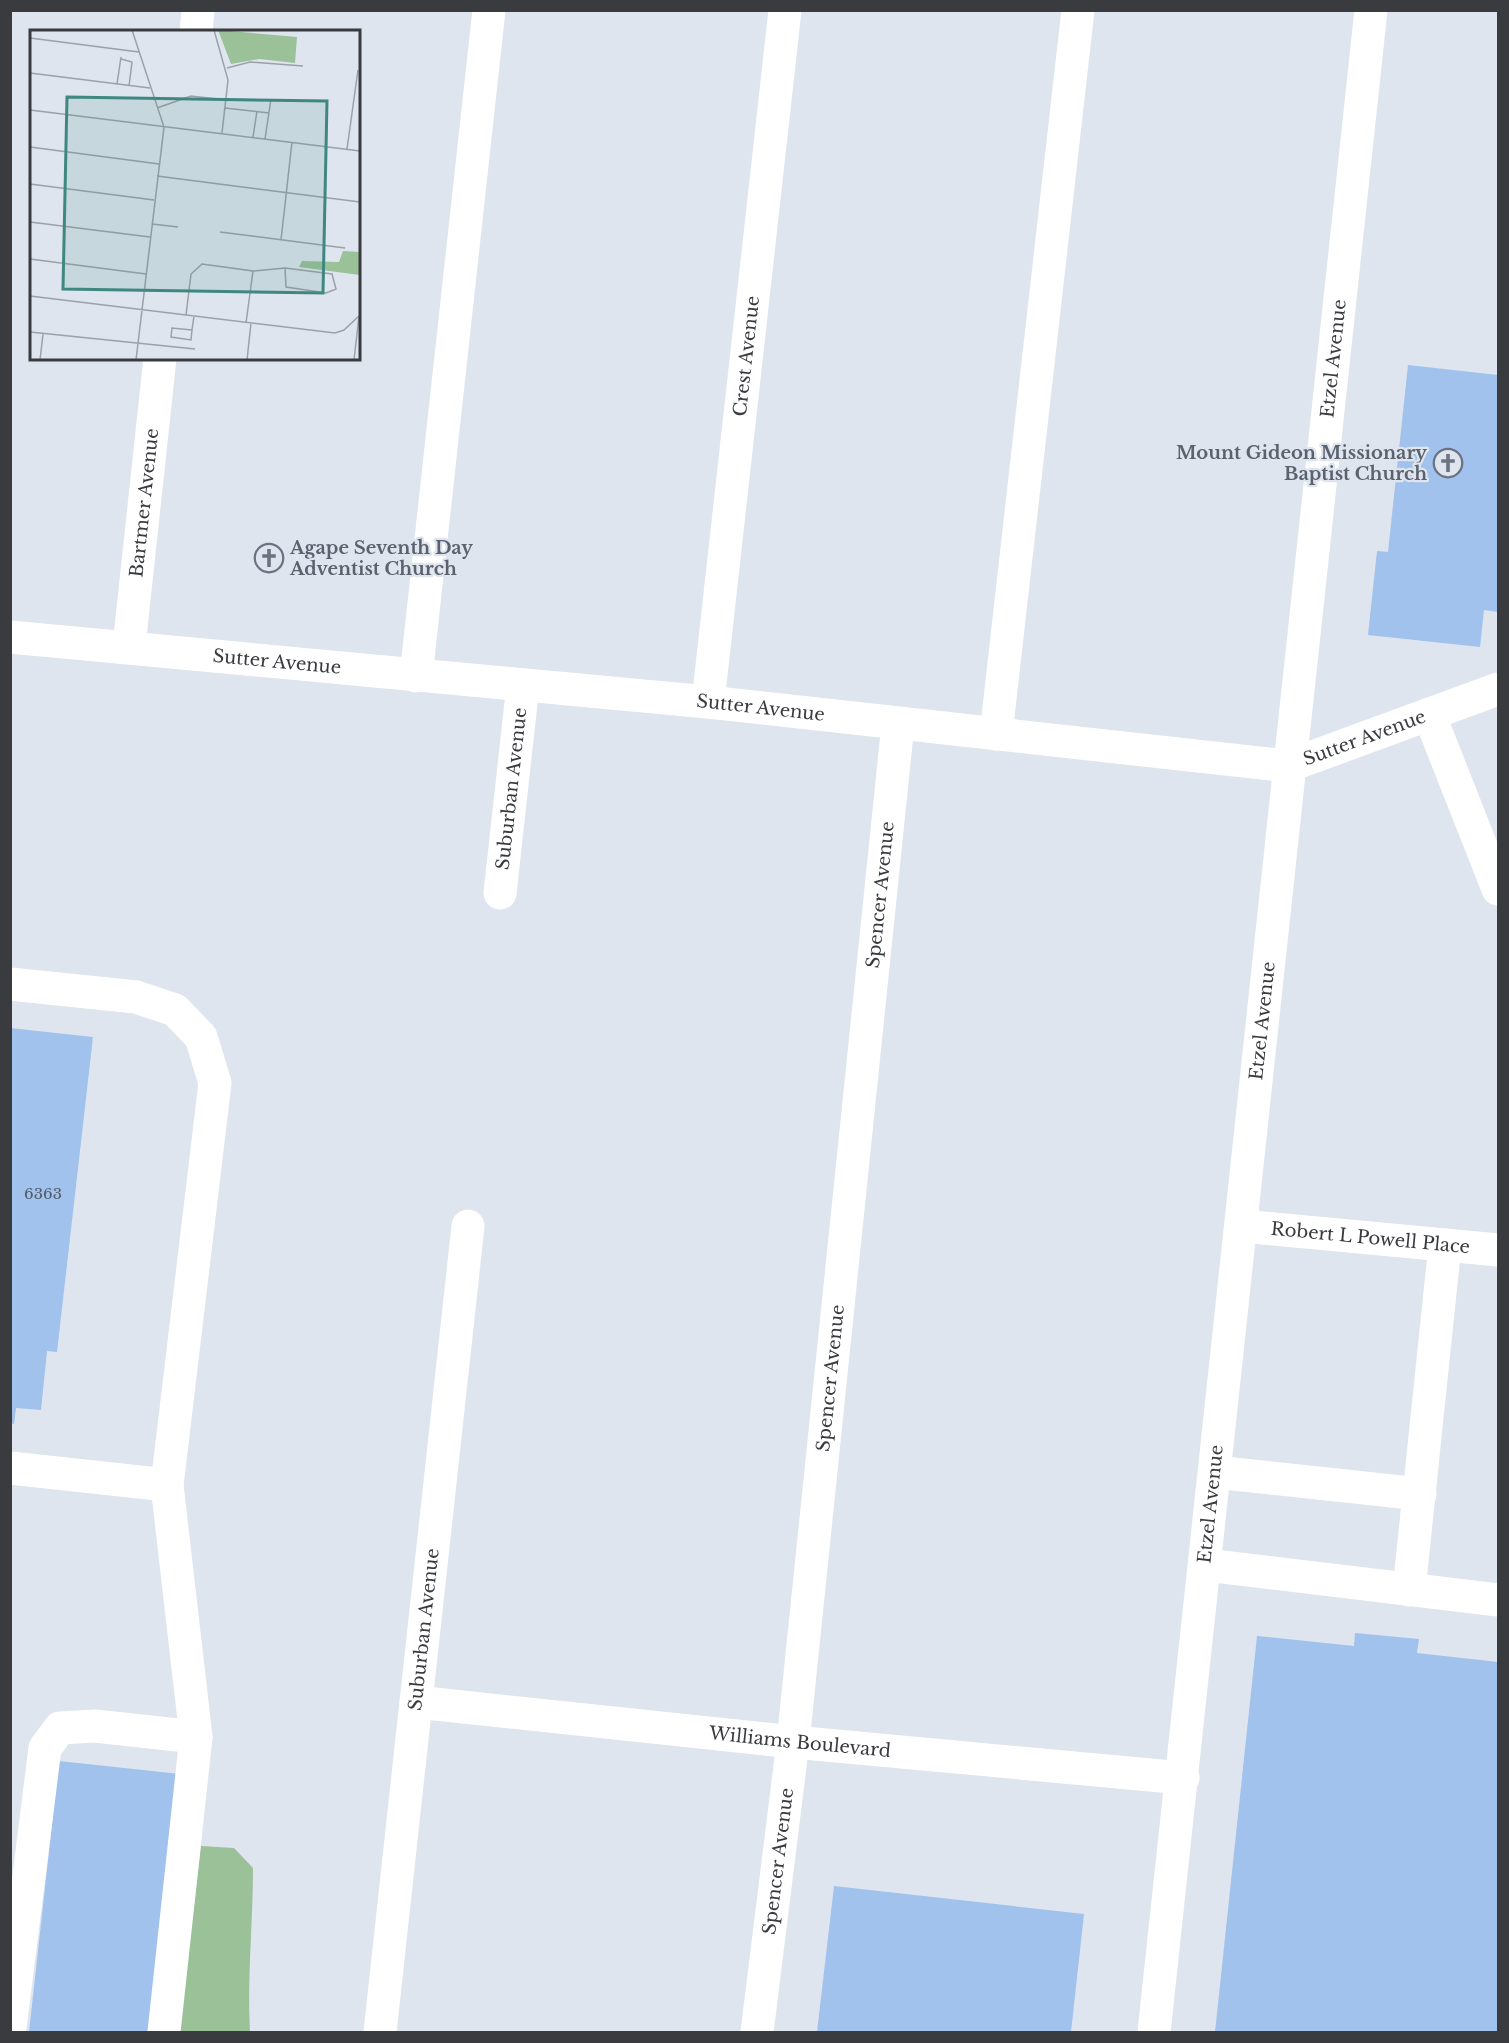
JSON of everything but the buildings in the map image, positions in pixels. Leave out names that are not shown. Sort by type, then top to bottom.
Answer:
[{"type":"street","points":[[196,30],[198,10]]},
{"type":"street","points":[[416,676],[489,10]]},
{"type":"street","name":"Crest Avenue","points":[[708,702],[785,10]]},
{"type":"street","points":[[996,734],[1078,10]]},
{"type":"street","name":"Etzel Avenue","points":[[1154,2032],[1206,1566],[1288,766],[1371,10]]},
{"type":"street","name":"Bartmer Avenue","points":[[129,646],[160,360]]},
{"type":"street","name":"Sutter Avenue","points":[[10,637],[129,646],[416,676],[708,702],[1288,766],[1498,689]]},
{"type":"street","name":"Suburban Avenue","points":[[500,893],[523,685]]},
{"type":"street","points":[[1429,714],[1498,889]]},
{"type":"street","name":"Spencer Avenue","points":[[758,2032],[793,1742],[898,723]]},
{"type":"street","points":[[10,984],[136,997],[175,1010],[201,1037],[215,1083],[167,1485],[196,1737],[164,2032]]},
{"type":"street","name":"Suburban Avenue","points":[[380,2032],[468,1226]]},
{"type":"street","name":"Robert L Powell Place","points":[[1242,1226],[1498,1250]]},
{"type":"street","points":[[1408,1590],[1445,1245]]},
{"type":"street","points":[[10,1468],[167,1485]]},
{"type":"street","points":[[1215,1472],[1420,1494]]},
{"type":"street","points":[[1206,1566],[1498,1600]]},
{"type":"street","name":"Williams Boulevard","points":[[416,1702],[793,1742],[1183,1778]]},
{"type":"street","points":[[10,2028],[45,1748],[60,1728],[95,1726],[196,1737]]},
{"type":"green space","points":[[201,1846],[234,1848],[253,1868],[250,2032],[179,2032]]},
{"type":"place","name":"Mount Gideon Missionary Baptist Church","points":[[1448,463]]},
{"type":"place","name":"Agape Seventh Day Adventist Church","points":[[269,558]]}]
